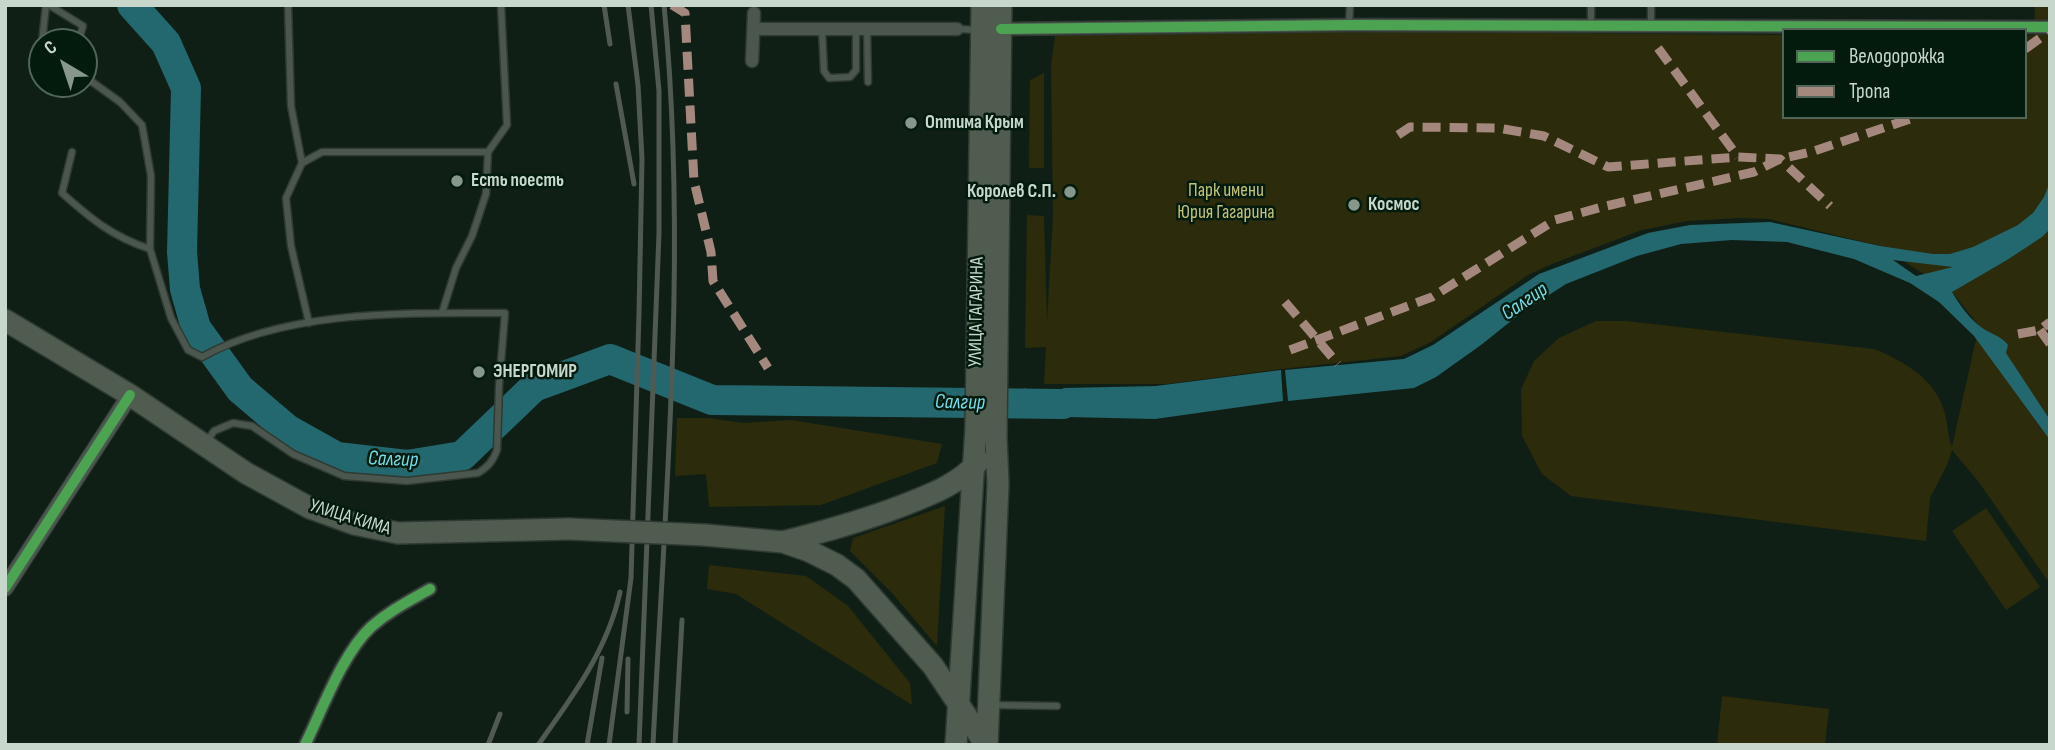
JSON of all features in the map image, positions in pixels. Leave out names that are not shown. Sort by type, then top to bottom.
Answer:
[{"type":"main road","name":"УЛИЦА ГАГАРИНА","points":[[982,5],[988,29],[986,435],[998,484],[987,745]]},
{"type":"main road","name":"УЛИЦА ГАГАРИНА","points":[[988,29],[1001,5]]},
{"type":"main road","name":"УЛИЦА КИМА","points":[[5,320],[130,395],[246,473],[310,509],[354,524],[398,533],[569,529],[705,535],[783,542]]},
{"type":"main road","name":"УЛИЦА ГАГАРИНА","points":[[956,745],[973,467],[986,435]]},
{"type":"main road","points":[[783,542],[839,529],[881,514],[944,489],[973,467]]},
{"type":"main road","points":[[783,542],[818,556],[856,579],[933,666],[987,745]]},
{"type":"street","points":[[752,61],[754,13]]},
{"type":"street","points":[[988,29],[1349,25],[2050,27]]},
{"type":"street","points":[[754,29],[957,29]]},
{"type":"street","points":[[5,588],[130,395]]},
{"type":"street","points":[[305,745],[337,678],[369,629],[394,609],[430,589]]},
{"type":"lane","points":[[44,28],[48,5],[82,28]]},
{"type":"lane","points":[[288,5],[291,106],[302,163],[286,198],[291,246],[309,323]]},
{"type":"lane","points":[[442,313],[456,268],[472,236],[486,194],[488,152],[507,125],[501,5]]},
{"type":"lane","points":[[1349,25],[1350,5]]},
{"type":"lane","points":[[1591,5],[1591,26]]},
{"type":"lane","points":[[1651,5],[1651,26]]},
{"type":"lane","points":[[957,29],[988,29]]},
{"type":"lane","points":[[822,30],[824,71],[829,79],[850,77],[856,70],[862,30]]},
{"type":"lane","points":[[862,30],[868,82]]},
{"type":"lane","points":[[98,86],[120,102],[142,125],[151,176],[150,249],[171,318],[188,351],[202,357],[239,338],[309,323],[386,314],[505,313],[497,450],[494,460],[478,473],[407,481],[344,476],[293,454],[252,426],[233,423],[214,431],[204,444]]},
{"type":"lane","points":[[72,152],[62,193],[97,225],[128,242],[150,249]]},
{"type":"lane","points":[[302,163],[322,152],[488,152]]},
{"type":"lane","points":[[990,705],[1057,706]]},
{"type":"green space","name":"Парк имени Юрия Гагарина","points":[[2035,5],[2050,5],[2050,584],[1978,481],[1952,450],[1930,498],[1926,541],[1571,496],[1542,474],[1522,436],[1521,389],[1534,361],[1559,338],[1596,321],[1626,321],[1874,349],[1908,366],[1935,391],[1945,414],[1952,447],[1979,326],[1952,292],[1880,246],[1769,219],[1687,221],[1642,230],[1528,275],[1431,342],[1401,356],[1167,384],[1044,384],[1046,347],[1025,348],[1027,215],[1044,216],[1047,321],[1053,216],[1051,66],[1056,29],[1782,35],[1782,119],[2027,119],[2027,36],[2034,35]]},
{"type":"green space","points":[[1044,73],[1044,168],[1029,168],[1030,80]]},
{"type":"green space","points":[[677,418],[708,418],[743,423],[791,420],[942,444],[937,463],[821,505],[709,507],[706,474],[675,476]]},
{"type":"green space","points":[[945,506],[937,646],[892,593],[850,551],[853,538]]},
{"type":"green space","points":[[1986,508],[2040,587],[2006,610],[1952,531]]},
{"type":"green space","points":[[709,565],[806,576],[848,606],[910,683],[912,705],[736,594],[707,589]]},
{"type":"green space","points":[[1722,696],[1829,709],[1825,745],[1717,745]]},
{"type":"water","points":[[2050,182],[2050,229],[2007,260],[1952,292],[1977,323],[2008,345],[2006,353],[2050,420],[2050,440],[1974,336],[1939,302],[1910,283],[1854,259],[1787,242],[1732,240],[1681,244],[1637,256],[1566,284],[1521,313],[1436,377],[1414,388],[1288,401],[1285,370],[1404,359],[1433,345],[1539,274],[1648,233],[1690,225],[1770,222],[1880,246],[1950,254],[1973,247],[2018,225],[2033,213]],"holes":[[[1893,260],[1953,267],[1916,276]]]},
{"type":"water","points":[[1281,370],[1283,401],[1155,419],[1023,416],[1024,388],[1048,396],[1064,388],[1156,386]]},
{"type":"waterway","name":"Салгир","points":[[132,5],[166,43],[186,88],[182,252],[185,289],[196,328],[240,389],[287,429],[337,457],[407,465],[462,456],[534,387],[610,359],[712,400],[1063,404]]},
{"type":"railway","points":[[604,5],[610,44]]},
{"type":"railway","points":[[609,745],[631,578],[639,314],[642,159],[638,85],[628,5]]},
{"type":"railway","points":[[639,745],[659,233],[659,91],[651,5]]},
{"type":"railway","points":[[653,745],[668,468],[674,282],[671,97],[664,5]]},
{"type":"railway","points":[[616,84],[634,184]]},
{"type":"railway","points":[[538,745],[576,691],[598,653],[620,592]]},
{"type":"railway","points":[[675,745],[682,620]]},
{"type":"railway","points":[[587,745],[602,658]]},
{"type":"railway","points":[[627,712],[628,659]]},
{"type":"railway","points":[[488,745],[500,714]]},
{"type":"marked path","points":[[672,5],[685,13],[694,181],[711,252],[713,281],[768,368]]},
{"type":"marked path","points":[[2027,48],[2050,31]]},
{"type":"marked path","points":[[1658,48],[1738,157]]},
{"type":"marked path","points":[[1290,350],[1432,297],[1555,220],[1754,172],[1780,159],[1811,152],[1910,119]]},
{"type":"marked path","points":[[1398,135],[1410,127],[1498,128],[1544,136],[1608,167],[1738,157],[1780,159],[1830,206]]},
{"type":"marked path","points":[[1285,302],[1338,364]]},
{"type":"marked path","points":[[2018,334],[2040,330],[2050,322]]},
{"type":"marked path","points":[[2040,330],[2050,344]]},
{"type":"cycle path","points":[[1001,29],[1349,25],[2050,27]]},
{"type":"cycle path","points":[[5,588],[130,395]]},
{"type":"cycle path","points":[[305,745],[334,683],[361,638],[399,606],[430,589]]},
{"type":"place","name":"Оптима Крым","points":[[911,123]]},
{"type":"place","name":"Есть поесть","points":[[457,181]]},
{"type":"place","name":"Королев С.П.","points":[[1070,192]]},
{"type":"place","name":"Космос","points":[[1354,205]]},
{"type":"place","name":"ЭНЕРГОМИР","points":[[479,372]]}]
